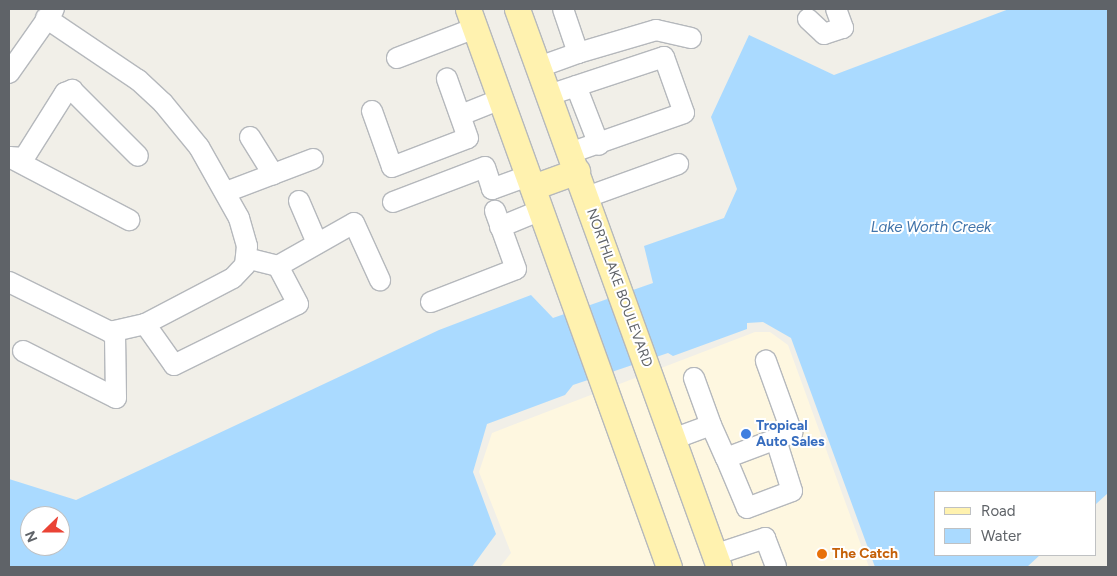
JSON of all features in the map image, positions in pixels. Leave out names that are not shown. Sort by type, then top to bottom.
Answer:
[{"type":"main road","name":"NORTHLAKE BOULEVARD","points":[[517,9],[616,277],[717,561]]},
{"type":"main road","points":[[472,18],[669,567]]},
{"type":"main road","points":[[534,191],[574,162]]},
{"type":"street","points":[[563,9],[578,53]]},
{"type":"street","points":[[808,19],[824,34],[843,28],[836,9]]},
{"type":"street","points":[[9,73],[50,14],[163,103],[199,147],[239,218],[246,258],[233,278],[146,324],[115,331],[91,327],[9,282]]},
{"type":"street","points":[[397,58],[472,18]]},
{"type":"street","points":[[539,67],[578,53],[656,30],[691,38]]},
{"type":"street","points":[[549,95],[664,57],[684,113],[599,145],[574,162]]},
{"type":"street","points":[[372,111],[392,167],[468,138],[447,79]]},
{"type":"street","points":[[576,86],[599,145]]},
{"type":"street","points":[[9,157],[24,158],[65,92],[72,90],[138,156]]},
{"type":"street","points":[[461,115],[501,99]]},
{"type":"street","points":[[250,138],[273,174]]},
{"type":"street","points":[[9,157],[129,220]]},
{"type":"street","points":[[226,192],[313,159]]},
{"type":"street","points":[[587,197],[678,164]]},
{"type":"street","points":[[393,202],[485,167],[492,189],[534,191]]},
{"type":"street","points":[[431,302],[516,269],[498,219],[534,191]]},
{"type":"street","points":[[299,201],[317,243]]},
{"type":"street","points":[[246,258],[278,266],[354,223],[380,280]]},
{"type":"street","points":[[146,324],[174,365],[298,304],[278,266]]},
{"type":"street","points":[[23,351],[116,398],[115,331]]},
{"type":"street","points":[[726,458],[792,433],[766,361]]},
{"type":"street","points":[[694,378],[711,425],[747,508],[792,491],[776,440]]},
{"type":"street","points":[[673,439],[711,425]]},
{"type":"street","points":[[717,561],[765,538],[776,567]]},
{"type":"shaded area","points":[[755,332],[770,332],[788,345],[869,567],[500,567],[511,553],[479,472],[492,433]]},
{"type":"water","name":"Lake Worth Creek","points":[[1009,9],[1108,9],[1108,493],[1097,503],[1097,491],[934,491],[934,556],[1039,556],[1027,567],[875,567],[791,338],[763,322],[747,323],[747,329],[673,356],[668,353],[573,385],[565,395],[487,424],[473,472],[496,534],[472,567],[9,567],[9,479],[76,500],[439,330],[531,295],[553,318],[653,283],[644,246],[724,218],[737,189],[711,117],[749,35],[834,75]]},
{"type":"place","name":"Tropical Auto Sales","points":[[746,434]]},
{"type":"place","name":"The Catch","points":[[822,554]]}]
